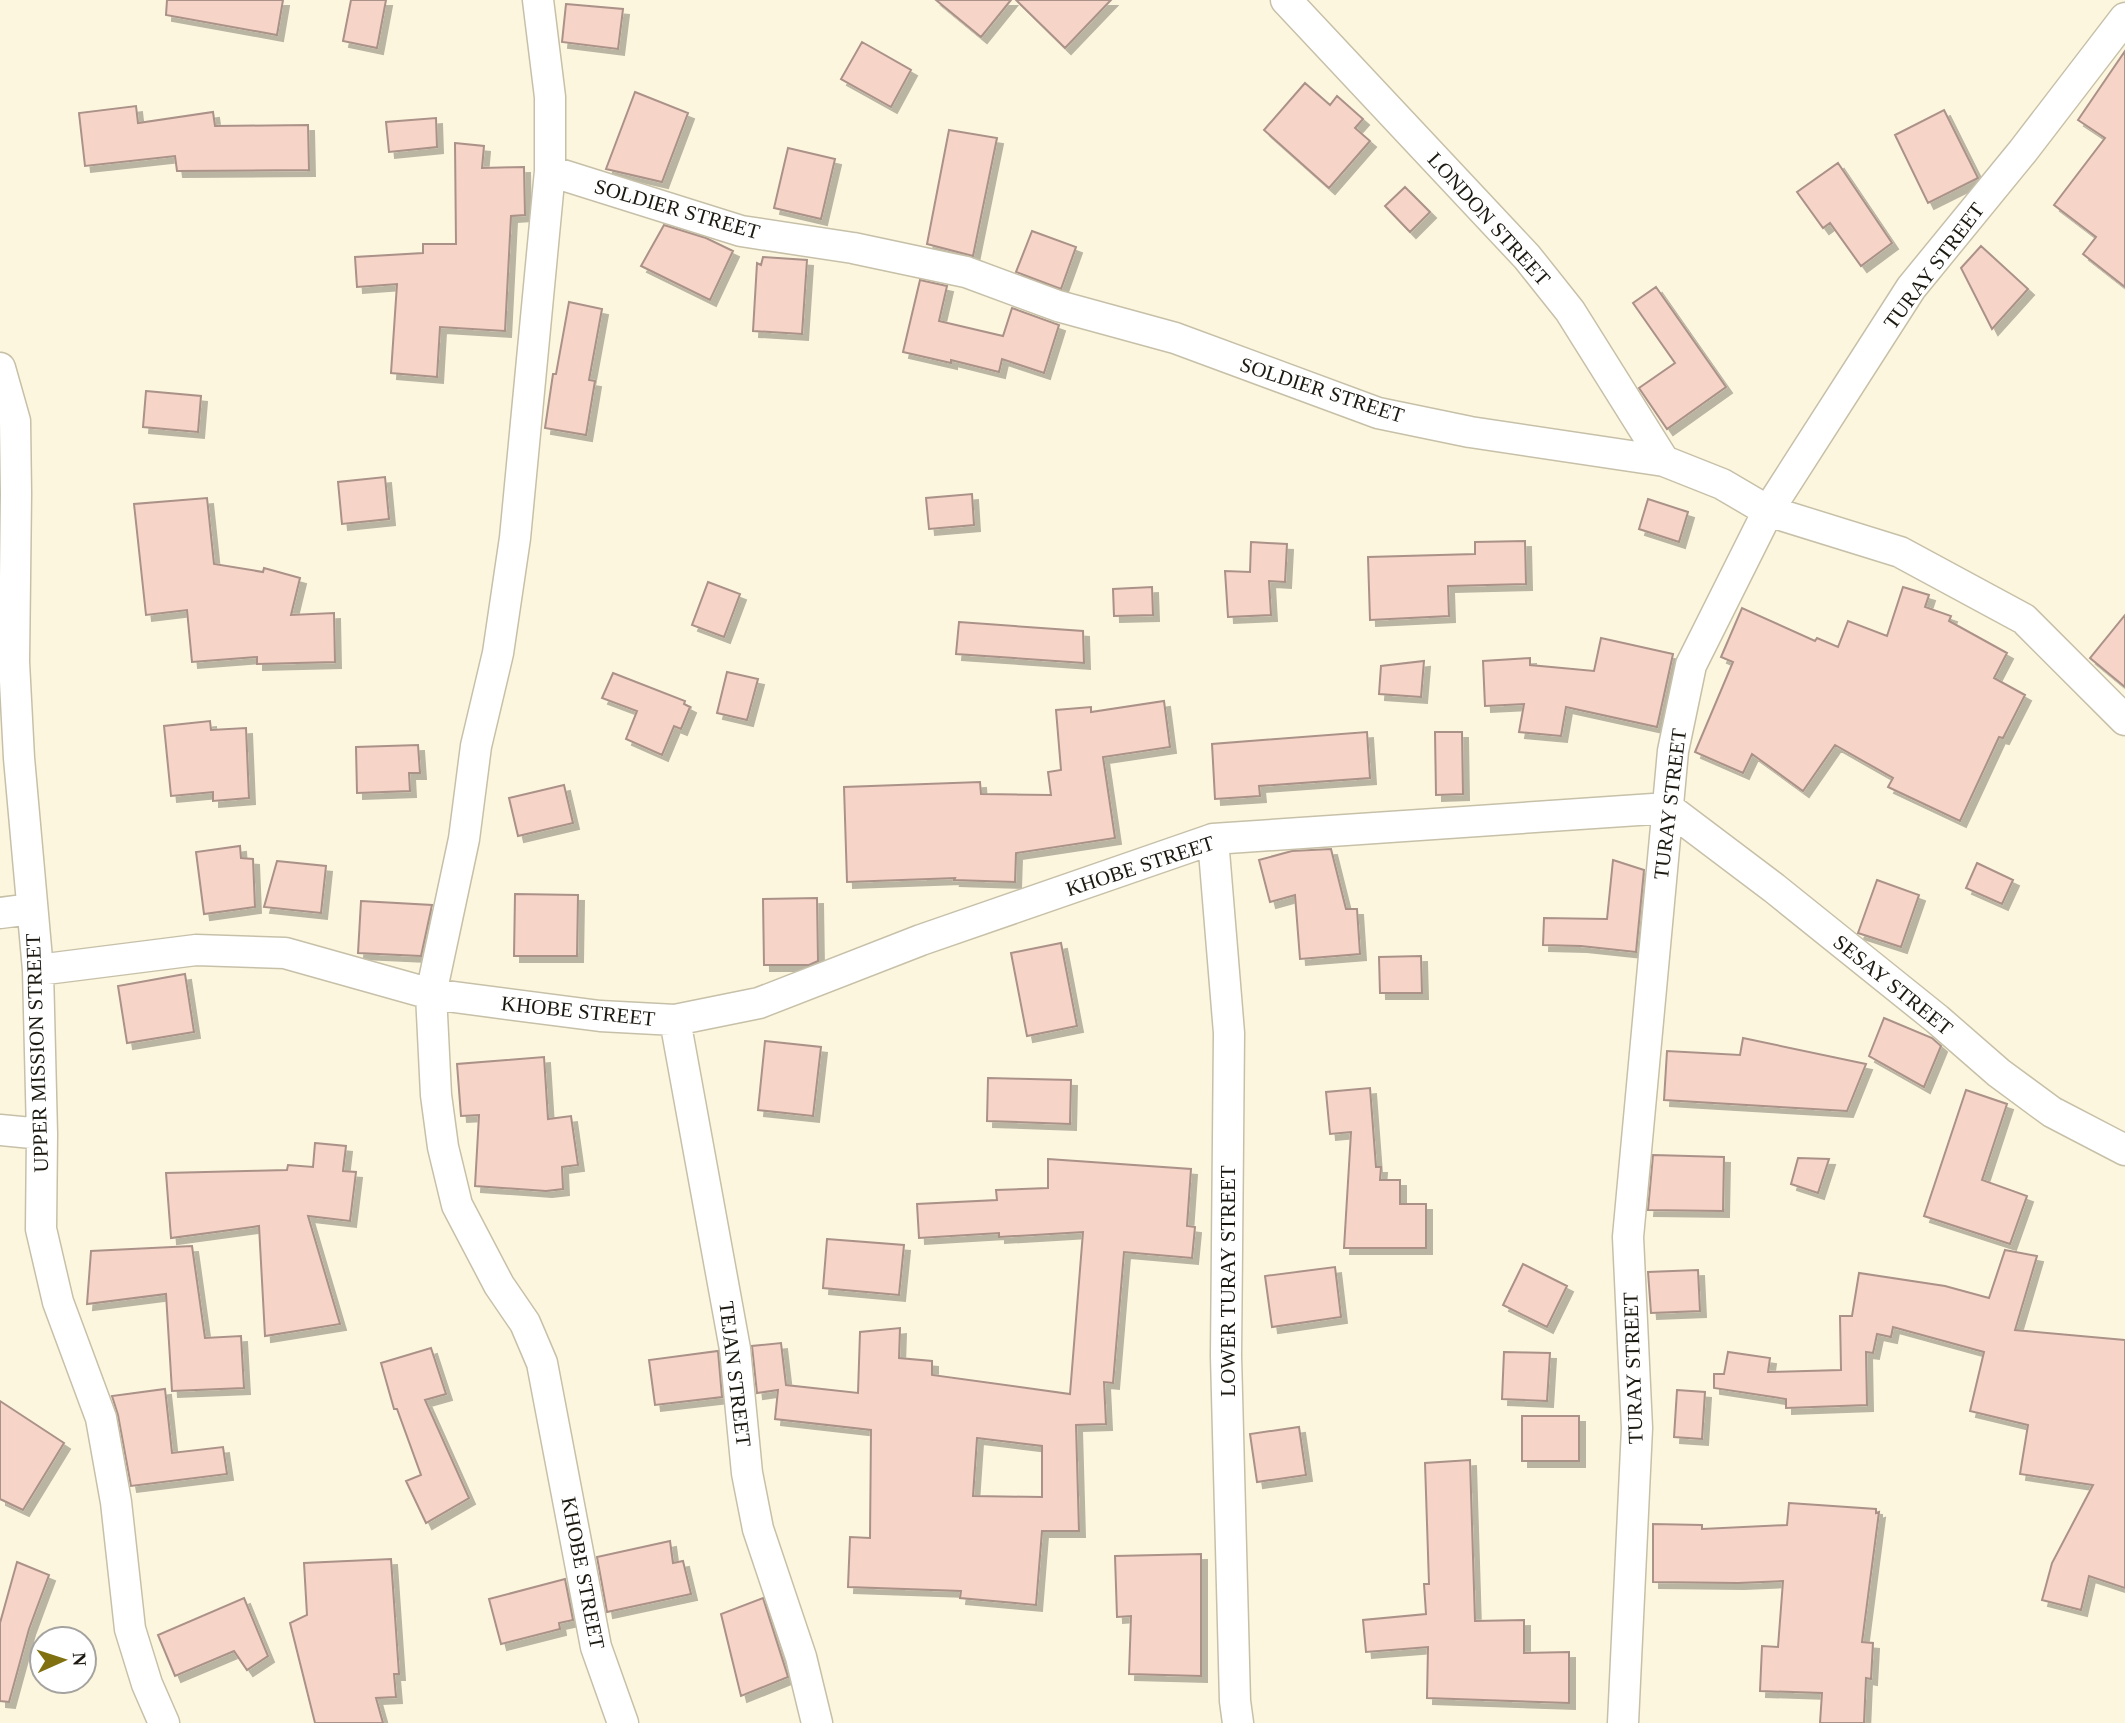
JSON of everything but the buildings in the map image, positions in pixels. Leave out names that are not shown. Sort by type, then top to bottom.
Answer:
[{"type":"street","points":[[38,970],[196,950],[285,953],[431,994],[464,839],[476,746],[498,653],[515,538],[550,171],[550,97],[538,0]]},
{"type":"street","name":"LONDON STREET","points":[[1286,0],[1527,257],[1570,311],[1664,461]]},
{"type":"street","name":"TURAY STREET","points":[[1623,1723],[1637,1428],[1629,1237],[1673,751],[1691,665],[1768,511],[1911,288],[2023,151],[2125,18]]},
{"type":"street","name":"SOLDIER STREET","points":[[550,171],[741,231],[853,248],[966,272],[1058,306],[1175,338],[1378,413],[1470,432],[1664,461],[1723,484],[1768,511],[1900,552],[2024,619],[2125,720]]},
{"type":"street","name":"UPPER MISSION STREET","points":[[0,368],[15,421],[14,662],[31,909],[38,970],[42,1133],[41,1229],[58,1301],[101,1418],[116,1502],[130,1629],[147,1684],[164,1723]]},
{"type":"street","name":"KHOBE STREET","points":[[623,1723],[596,1647],[542,1363],[525,1323],[499,1285],[457,1205],[443,1147],[436,1095],[431,994],[600,1016],[675,1020],[759,1003],[922,940],[1213,839],[1668,808]]},
{"type":"street","name":"SESAY STREET","points":[[1668,808],[1774,888],[1937,1019],[1999,1073],[2052,1112],[2125,1150]]},
{"type":"street","name":"LOWER TURAY STREET","points":[[1213,839],[1229,1033],[1226,1356],[1235,1701],[1238,1723]]},
{"type":"street","points":[[0,913],[31,909]]},
{"type":"street","name":"TEJAN STREET","points":[[675,1020],[735,1349],[747,1473],[758,1529],[801,1657],[817,1723]]},
{"type":"street","points":[[0,1130],[42,1133]]}]
